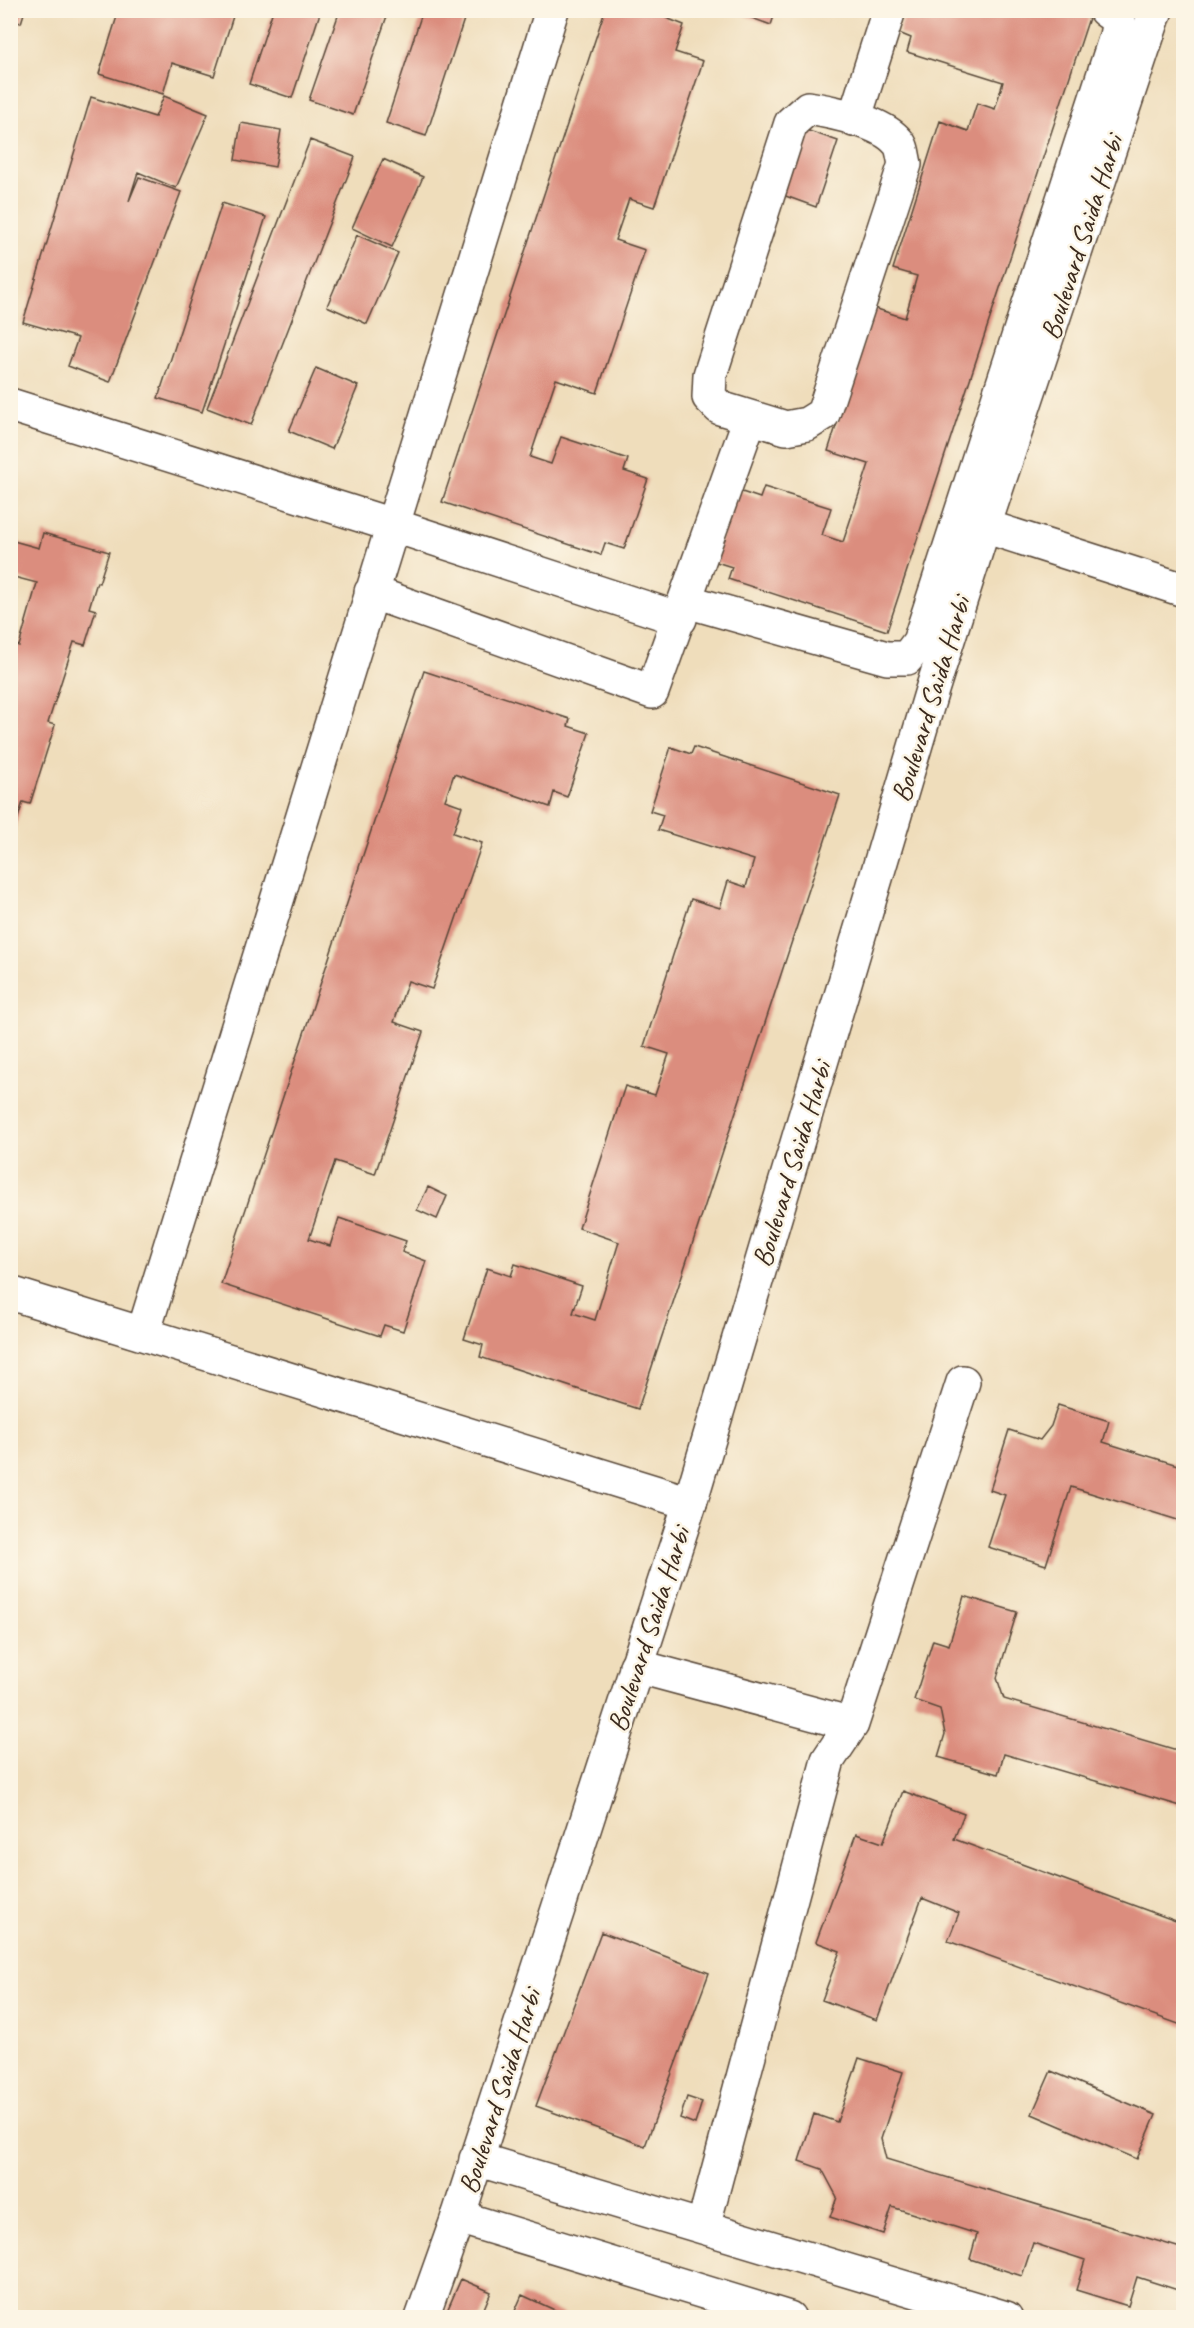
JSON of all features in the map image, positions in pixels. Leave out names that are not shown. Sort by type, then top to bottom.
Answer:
[{"type":"street","points":[[143,1334],[552,10]]},
{"type":"street","points":[[854,120],[889,10]]},
{"type":"street","points":[[10,405],[392,525],[683,610],[887,658],[907,658],[919,642],[1116,36],[1119,20],[1105,10]]},
{"type":"street","name":"Boulevard Saida Harbi","points":[[422,2318],[458,2217],[690,1503],[932,690],[984,526],[1156,10]]},
{"type":"street","points":[[808,108],[826,111],[883,129],[900,143],[905,164],[823,414],[807,424],[786,428],[750,418],[720,408],[709,397],[710,375],[790,123],[808,108]]},
{"type":"street","points":[[371,592],[652,692],[750,418]]},
{"type":"street","points":[[984,526],[1184,590]]},
{"type":"street","points":[[10,1293],[690,1503]]},
{"type":"street","points":[[703,2227],[828,1760],[852,1724],[963,1382]]},
{"type":"street","points":[[636,1666],[852,1724]]},
{"type":"street","points":[[476,2159],[1006,2318]]},
{"type":"street","points":[[458,2217],[789,2318]]},
{"type":"building","points":[[10,10],[25,10],[21,23],[10,20]]},
{"type":"building","points":[[119,10],[235,10],[214,76],[172,63],[163,94],[99,74]]},
{"type":"building","points":[[273,10],[321,10],[292,98],[249,84]]},
{"type":"building","points":[[340,10],[389,10],[353,115],[309,100]]},
{"type":"building","points":[[423,10],[467,10],[426,136],[386,123]]},
{"type":"building","points":[[605,10],[669,10],[666,18],[684,25],[675,52],[703,61],[654,207],[629,199],[615,240],[645,250],[597,393],[556,379],[530,457],[551,464],[561,437],[628,459],[624,471],[648,479],[624,549],[605,543],[601,555],[442,502]]},
{"type":"building","points":[[730,10],[776,10],[771,25]]},
{"type":"building","points":[[906,10],[1067,10],[1089,18],[887,631],[728,579],[732,567],[713,561],[736,490],[760,498],[764,487],[831,508],[822,535],[843,542],[869,464],[828,451],[874,308],[905,318],[917,276],[893,269],[940,121],[968,131],[977,103],[995,109],[1003,82],[907,52],[911,38],[899,33]]},
{"type":"building","points":[[164,96],[208,114],[176,188],[138,172],[129,201],[139,177],[181,192],[110,382],[68,366],[78,338],[23,322],[91,97],[155,117]]},
{"type":"building","points":[[241,123],[281,130],[275,167],[235,160]]},
{"type":"building","points":[[800,128],[838,141],[816,207],[780,194]]},
{"type":"building","points":[[310,140],[355,157],[251,425],[207,408]]},
{"type":"building","points":[[383,159],[423,177],[392,247],[352,228]]},
{"type":"building","points":[[222,203],[266,217],[202,412],[158,398]]},
{"type":"building","points":[[357,235],[398,253],[367,324],[327,306]]},
{"type":"building","points":[[316,368],[358,386],[332,449],[289,431]]},
{"type":"building","points":[[43,533],[109,552],[89,608],[96,610],[85,645],[74,642],[48,723],[55,725],[30,804],[23,802],[11,840],[10,643],[19,646],[37,583],[10,576],[10,540],[39,548]]},
{"type":"building","points":[[424,671],[570,719],[568,726],[589,733],[567,797],[554,792],[550,807],[454,774],[445,800],[462,806],[453,833],[482,843],[432,989],[408,981],[394,1022],[423,1032],[375,1174],[335,1161],[309,1239],[330,1246],[339,1218],[406,1241],[402,1252],[426,1261],[403,1331],[384,1325],[380,1336],[221,1284]]},
{"type":"building","points":[[671,747],[691,754],[694,747],[840,795],[638,1409],[480,1357],[483,1345],[464,1339],[487,1268],[511,1276],[515,1264],[582,1286],[573,1313],[595,1320],[619,1242],[579,1228],[625,1086],[655,1095],[669,1054],[644,1046],[691,899],[720,908],[728,881],[746,887],[754,860],[658,830],[663,815],[650,811]]},
{"type":"building","points":[[428,1187],[447,1196],[437,1219],[417,1210]]},
{"type":"building","points":[[1058,1405],[1109,1421],[1103,1442],[1184,1467],[1184,1522],[1071,1487],[1046,1565],[988,1547],[1005,1495],[990,1490],[1009,1430],[1040,1440],[1051,1426]]},
{"type":"building","points":[[964,1596],[1017,1612],[997,1678],[1004,1699],[1184,1752],[1184,1807],[1004,1754],[998,1774],[938,1757],[945,1734],[940,1709],[914,1700],[933,1640],[949,1645]]},
{"type":"building","points":[[903,1791],[964,1814],[954,1839],[1184,1924],[1184,2026],[948,1941],[959,1913],[922,1898],[877,2020],[822,2000],[840,1951],[816,1942],[856,1834],[883,1843]]},
{"type":"building","points":[[601,1932],[709,1973],[645,2146],[536,2106]]},
{"type":"building","points":[[859,2058],[903,2072],[881,2139],[886,2159],[1184,2249],[1184,2292],[1137,2277],[1128,2306],[1076,2290],[1085,2260],[1033,2243],[1022,2276],[970,2259],[977,2234],[892,2207],[883,2234],[830,2217],[837,2197],[822,2169],[799,2161],[814,2114],[837,2122]]},
{"type":"building","points":[[1051,2071],[1156,2115],[1137,2159],[1032,2114]]},
{"type":"building","points":[[687,2097],[702,2102],[695,2124],[680,2118]]},
{"type":"building","points":[[461,2279],[491,2292],[480,2318],[444,2318]]},
{"type":"building","points":[[522,2295],[572,2318],[512,2318]]}]
